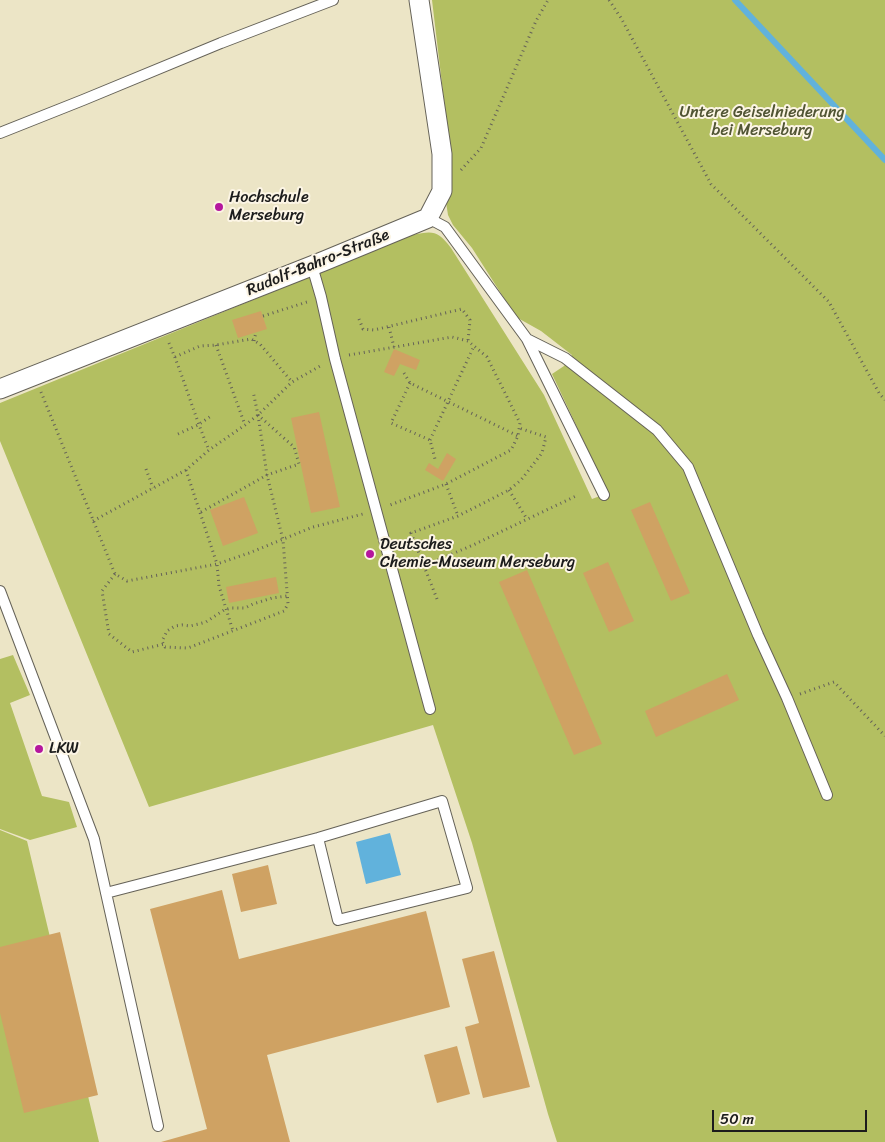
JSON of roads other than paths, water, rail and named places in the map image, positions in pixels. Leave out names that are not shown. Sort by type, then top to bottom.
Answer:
[{"type":"street","points":[[419,0],[442,154],[442,192],[428,218]]},
{"type":"street","name":"Rudolf-Bahro-Straße","points":[[0,389],[312,266],[428,218]]},
{"type":"lane","points":[[0,133],[221,43],[333,0]]},
{"type":"lane","points":[[428,218],[446,227],[527,339],[604,495]]},
{"type":"lane","points":[[312,266],[335,359],[430,709]]},
{"type":"lane","points":[[527,339],[565,358],[657,430],[688,467],[827,795]]},
{"type":"lane","points":[[0,591],[94,839],[158,1126]]},
{"type":"lane","points":[[106,893],[318,838],[442,801],[467,888],[338,920],[318,838]]},
{"type":"water","points":[[390,833],[401,875],[366,884],[356,842]]},
{"type":"waterway","points":[[735,0],[885,160]]},
{"type":"place","name":"Hochschule Merseburg","points":[[219,207]]},
{"type":"place","name":"Deutsches Chemie-Museum Merseburg","points":[[370,554]]},
{"type":"place","name":"LKW","points":[[39,749]]},
{"type":"park label","name":"Untere Geiselniederung bei Merseburg","points":[[762,122]]}]
